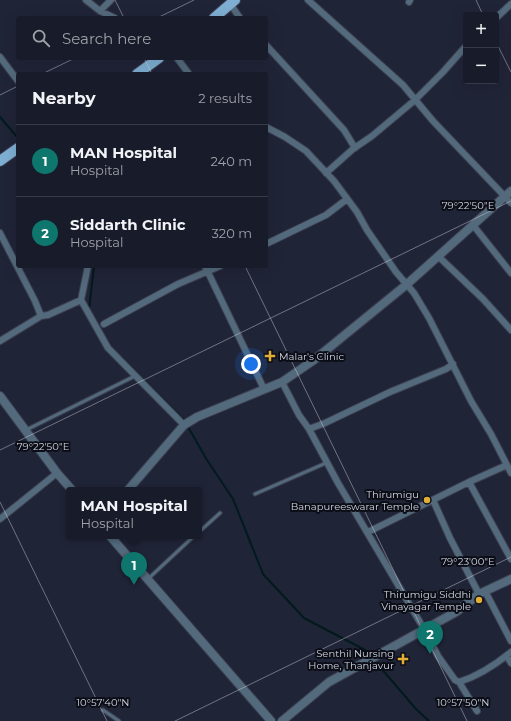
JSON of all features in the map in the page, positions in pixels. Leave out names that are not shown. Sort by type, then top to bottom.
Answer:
[{"type":"main road","points":[[216,16],[233,2]]},
{"type":"main road","points":[[142,72],[157,60]]},
{"type":"main road","points":[[0,161],[16,149]]},
{"type":"street","points":[[86,0],[100,11],[111,16]]},
{"type":"street","points":[[100,11],[111,0]]},
{"type":"street","points":[[131,487],[184,425],[196,417],[282,382],[314,360],[406,285],[473,225],[509,197],[414,100],[403,85],[308,0]]},
{"type":"street","points":[[233,2],[239,16]]},
{"type":"street","points":[[499,15],[511,4]]},
{"type":"street","points":[[268,47],[344,130],[355,148]]},
{"type":"street","points":[[326,173],[414,100],[443,72],[464,48]]},
{"type":"street","points":[[0,57],[16,78]]},
{"type":"street","points":[[178,60],[188,72]]},
{"type":"street","points":[[268,128],[306,151],[326,173],[347,199],[406,285],[414,293],[429,318],[471,401],[491,434],[511,473]]},
{"type":"street","points":[[268,243],[326,215],[347,199]]},
{"type":"street","points":[[473,225],[511,273]]},
{"type":"street","points":[[0,233],[16,264]]},
{"type":"street","points":[[438,256],[483,299],[511,330]]},
{"type":"street","points":[[18,268],[41,316]]},
{"type":"street","points":[[88,268],[81,300],[108,348],[184,425]]},
{"type":"street","points":[[104,324],[206,269],[264,389]]},
{"type":"street","points":[[0,341],[41,316],[48,316],[81,300]]},
{"type":"street","points":[[308,429],[453,364]]},
{"type":"street","points":[[282,382],[299,415],[424,629],[438,656],[455,680],[459,682],[477,711]]},
{"type":"street","points":[[0,396],[57,473],[69,487]]},
{"type":"street","points":[[368,532],[507,465]]},
{"type":"street","points":[[0,519],[57,473]]},
{"type":"street","points":[[469,482],[511,559]]},
{"type":"street","points":[[433,500],[450,538],[511,641]]},
{"type":"street","points":[[113,539],[271,721]]},
{"type":"street","points":[[282,721],[329,682],[456,612],[482,592],[511,579]]},
{"type":"street","points":[[459,682],[482,672],[509,654],[511,663]]},
{"type":"lane","points":[[26,430],[135,376]]},
{"type":"lane","points":[[255,494],[327,462]]},
{"type":"lane","points":[[202,529],[220,513]]},
{"type":"lane","points":[[147,579],[191,539]]},
{"type":"lane","points":[[103,710],[119,721]]},
{"type":"waterway","points":[[0,117],[16,136]]},
{"type":"waterway","points":[[89,310],[94,268]]},
{"type":"waterway","points":[[121,357],[185,421]]},
{"type":"waterway","points":[[187,425],[207,460],[233,499],[263,574],[304,618],[365,650],[371,657]]},
{"type":"waterway","points":[[374,660],[416,709],[429,721]]},
{"type":"place","name":"Malar's Clinic","points":[[270,356]]},
{"type":"place","name":"Thirumigu Banapureeswarar Temple","points":[[427,500]]},
{"type":"place","name":"MAN Hospital","points":[[134,585]]},
{"type":"place","name":"Thirumigu Siddhi Vinayagar Temple","points":[[479,600]]},
{"type":"place","name":"Siddarth Clinic","points":[[430,654]]},
{"type":"place","name":"Senthil Nursing Home, Thanjavur","points":[[403,659]]}]
